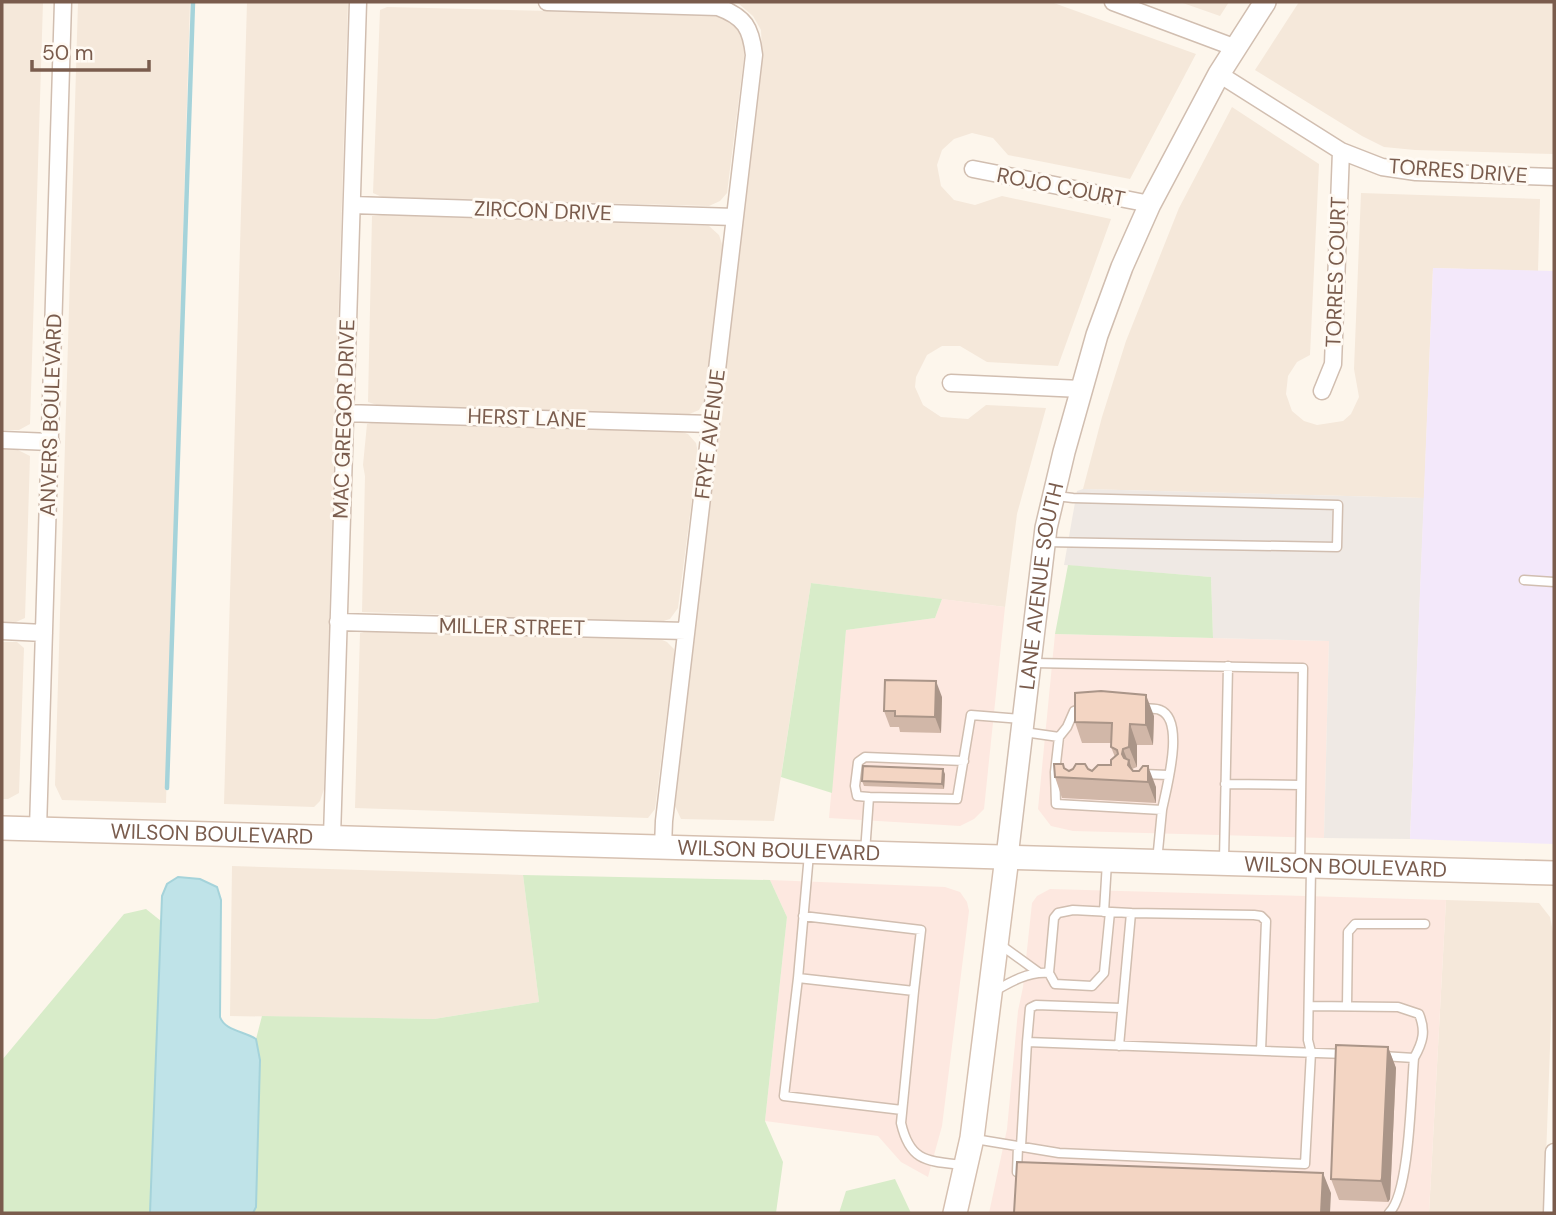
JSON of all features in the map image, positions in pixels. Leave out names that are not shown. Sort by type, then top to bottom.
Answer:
[{"type":"main road","name":"WILSON BOULEVARD","points":[[2,828],[1554,873]]},
{"type":"main road","name":"LANE AVENUE SOUTH","points":[[955,1213],[972,1138],[1007,857]]},
{"type":"street","name":"ANVERS BOULEVARD","points":[[38,829],[63,2]]},
{"type":"street","name":"MAC GREGOR DRIVE","points":[[332,837],[358,2]]},
{"type":"street","name":"FRYE AVENUE","points":[[547,2],[719,8],[734,13],[745,22],[752,37],[754,55],[663,847]]},
{"type":"street","points":[[1113,2],[1236,48]]},
{"type":"street","name":"LANE AVENUE SOUTH","points":[[1007,857],[1045,542],[1082,389],[1122,267],[1150,204],[1219,74],[1265,2]]},
{"type":"street","name":"TORRES DRIVE","points":[[1219,74],[1357,159],[1399,171],[1554,177]]},
{"type":"street","name":"TORRES COURT","points":[[1322,391],[1333,364],[1341,150]]},
{"type":"street","name":"ROJO COURT","points":[[973,169],[1150,204]]},
{"type":"street","name":"ZIRCON DRIVE","points":[[352,205],[734,217]]},
{"type":"street","points":[[951,383],[1082,389]]},
{"type":"street","name":"HERST LANE","points":[[344,412],[711,424]]},
{"type":"street","points":[[2,440],[51,442]]},
{"type":"street","name":"MILLER STREET","points":[[338,622],[687,631]]},
{"type":"street","points":[[2,631],[44,633]]},
{"type":"street","points":[[1552,1213],[1554,1152]]},
{"type":"lane","points":[[1045,542],[1337,547],[1338,505],[1054,496]]},
{"type":"lane","points":[[1524,580],[1554,582]]},
{"type":"lane","points":[[972,1138],[1059,1153],[1305,1164],[1311,1052],[1308,1040],[1301,785],[1303,668],[1030,663]]},
{"type":"lane","points":[[1224,863],[1228,666]]},
{"type":"lane","points":[[1092,707],[1080,707],[1074,711],[1059,737],[1055,772],[1056,804],[1116,805],[1162,810]]},
{"type":"lane","points":[[1139,708],[1160,710],[1169,718],[1174,730],[1157,861]]},
{"type":"lane","points":[[964,761],[865,757],[858,762],[855,786],[857,796],[957,799],[964,761],[971,715],[1022,725],[1059,737]]},
{"type":"lane","points":[[1055,772],[1066,772]]},
{"type":"lane","points":[[1144,786],[1141,774],[1168,775]]},
{"type":"lane","points":[[1225,784],[1301,785]]},
{"type":"lane","points":[[865,853],[869,797]]},
{"type":"lane","points":[[809,851],[784,1096],[902,1110]]},
{"type":"lane","points":[[1107,860],[1107,912],[1104,973],[1092,986],[1055,984],[1049,973],[1054,918],[1058,913],[1073,910],[1107,912],[1131,913],[1261,916],[1266,921],[1261,1051]]},
{"type":"lane","points":[[1119,1046],[1131,913]]},
{"type":"lane","points":[[803,916],[921,930],[901,1123],[905,1141],[913,1153],[923,1159],[966,1165]]},
{"type":"lane","points":[[1347,1006],[1348,932],[1354,924],[1424,924]]},
{"type":"lane","points":[[998,942],[1038,972]]},
{"type":"lane","points":[[991,993],[1038,972],[1049,973]]},
{"type":"lane","points":[[798,978],[914,991]]},
{"type":"lane","points":[[1016,1186],[1030,1009],[1036,1005],[1121,1008]]},
{"type":"lane","points":[[1309,1006],[1398,1007],[1419,1014],[1423,1025],[1422,1042],[1414,1058],[1404,1176],[1396,1207],[1390,1213]]},
{"type":"lane","points":[[1027,1042],[1350,1054]]},
{"type":"lane","points":[[1375,1056],[1414,1058]]},
{"type":"shaded area","points":[[2,2],[43,2],[30,424],[19,430],[2,430]]},
{"type":"shaded area","points":[[78,2],[190,2],[166,803],[62,800],[55,785]]},
{"type":"shaded area","points":[[247,2],[348,2],[324,789],[320,801],[314,807],[224,804]]},
{"type":"shaded area","points":[[731,2],[1051,2],[1196,54],[1130,179],[1008,155],[993,138],[972,133],[954,139],[942,150],[937,165],[941,186],[954,200],[975,205],[1002,196],[1111,219],[1058,366],[987,362],[960,346],[942,346],[927,355],[916,377],[915,387],[923,405],[941,417],[968,419],[986,405],[1046,408],[1017,514],[1005,607],[811,583],[774,821],[681,819],[675,806],[762,53],[761,30],[753,16],[739,4]]},
{"type":"shaded area","points":[[1180,2],[1229,2],[1220,16]]},
{"type":"shaded area","points":[[1299,2],[1554,2],[1554,154],[1415,150],[1384,147],[1362,136],[1255,70]]},
{"type":"shaded area","points":[[387,7],[716,15],[729,20],[740,29],[745,50],[727,193],[720,201],[709,206],[382,197],[373,193],[380,10]]},
{"type":"shaded area","points":[[1232,107],[1319,164],[1310,355],[1297,362],[1288,376],[1286,394],[1292,411],[1304,421],[1317,425],[1343,421],[1351,414],[1359,397],[1354,369],[1361,193],[1540,199],[1538,271],[1433,268],[1424,498],[1083,489],[1126,341],[1179,208]]},
{"type":"shaded area","points":[[372,216],[709,226],[719,235],[723,247],[705,399],[699,410],[687,415],[377,405],[368,402]]},
{"type":"shaded area","points":[[1433,268],[1554,271],[1554,844],[1410,839]]},
{"type":"shaded area","points":[[367,424],[679,431],[688,434],[696,443],[698,453],[678,608],[670,619],[660,622],[362,612],[363,465]]},
{"type":"shaded area","points":[[2,449],[18,450],[30,456],[25,618],[16,622],[2,622]]},
{"type":"shaded area","points":[[1083,489],[1424,498],[1410,839],[1324,838],[1329,641],[1213,638],[1211,577],[1064,565],[1077,491]]},
{"type":"shaded area","points":[[942,599],[1005,607],[984,809],[974,819],[960,826],[829,818],[846,630],[935,618]]},
{"type":"shaded area","points":[[368,631],[660,639],[667,642],[674,649],[674,657],[655,809],[648,818],[355,808],[360,633]]},
{"type":"shaded area","points":[[1055,634],[1329,641],[1324,838],[1073,831],[1051,826],[1038,809]]},
{"type":"shaded area","points":[[2,642],[17,642],[24,648],[19,793],[8,799],[2,799]]},
{"type":"shaded area","points":[[232,866],[523,875],[539,1002],[434,1019],[230,1016]]},
{"type":"shaded area","points":[[770,880],[945,887],[960,892],[967,902],[969,911],[942,1126],[928,1177],[901,1162],[878,1136],[765,1121],[787,917]]},
{"type":"shaded area","points":[[1050,889],[1446,900],[1429,1213],[989,1213],[1007,1129],[1032,903],[1037,896]]},
{"type":"shaded area","points":[[1446,900],[1539,903],[1550,917],[1554,937],[1544,1213],[1429,1213]]},
{"type":"green space","points":[[1068,565],[1211,577],[1213,638],[1055,634]]},
{"type":"green space","points":[[811,583],[942,599],[935,618],[846,630],[832,793],[781,777]]},
{"type":"green space","points":[[523,875],[770,880],[787,917],[765,1121],[783,1162],[776,1213],[253,1213],[256,1206],[260,1060],[256,1039],[262,1016],[434,1019],[539,1002]]},
{"type":"green space","points":[[146,909],[161,921],[150,1213],[2,1213],[2,1060],[124,914]]},
{"type":"green space","points":[[895,1179],[911,1213],[839,1213],[846,1191]]},
{"type":"water","points":[[178,877],[200,879],[217,887],[221,900],[220,1017],[230,1028],[256,1039],[260,1060],[256,1207],[253,1213],[150,1213],[162,896],[167,884]]},
{"type":"building","points":[[885,680],[936,681],[935,717],[895,716],[895,711],[884,711]]},
{"type":"building","points":[[1101,691],[1146,695],[1146,725],[1130,724],[1129,747],[1123,749],[1122,754],[1129,760],[1128,765],[1133,771],[1148,766],[1148,782],[1055,777],[1054,764],[1063,764],[1069,771],[1076,764],[1085,764],[1092,771],[1098,765],[1111,765],[1111,760],[1118,754],[1117,750],[1111,747],[1112,723],[1075,722],[1075,693]]},
{"type":"building","points":[[863,766],[943,769],[942,784],[862,781]]},
{"type":"building","points":[[1336,1045],[1388,1047],[1381,1181],[1331,1179]]},
{"type":"building","points":[[1017,1162],[1323,1173],[1321,1213],[1014,1213]]},
{"type":"waterway","points":[[167,788],[193,2]]}]
